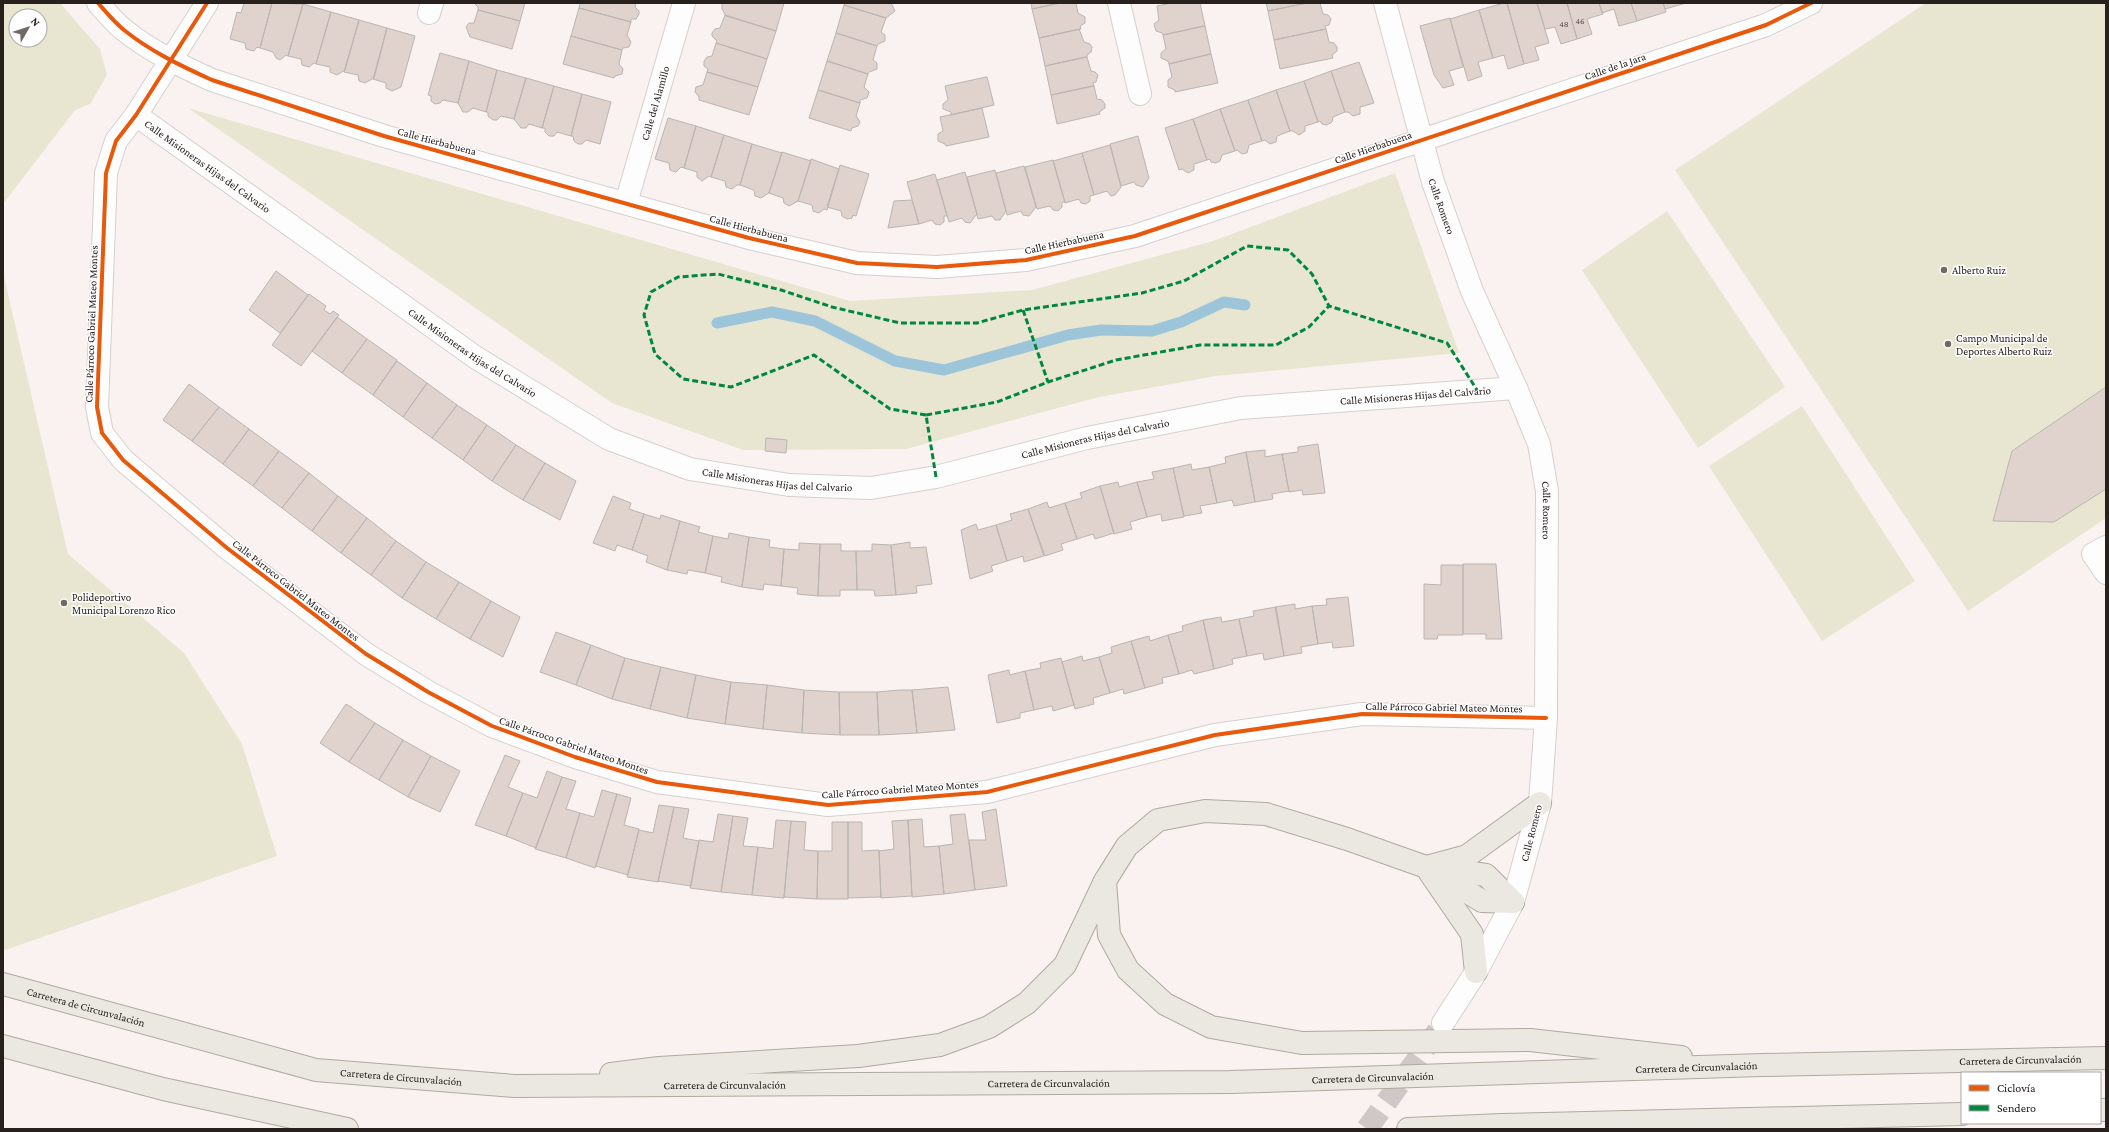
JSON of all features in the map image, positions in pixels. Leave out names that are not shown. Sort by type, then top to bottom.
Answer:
[{"type":"main road","points":[[1426,867],[1467,856],[1540,803]]},
{"type":"main road","points":[[515,1086],[658,1068],[858,1056],[940,1044],[989,1026],[1027,1004],[1065,965],[1105,881],[1127,846],[1158,820],[1205,811],[1266,814],[1348,839],[1426,867],[1482,901],[1513,902]]},
{"type":"main road","points":[[1426,867],[1472,934],[1476,972]]},
{"type":"main road","points":[[1105,881],[1109,935],[1128,970],[1165,1004],[1211,1028],[1302,1043],[1530,1040],[1762,1065]]},
{"type":"main road","name":"Carretera de Circunvalación","points":[[3,984],[316,1070],[515,1086],[1230,1082],[1762,1065],[2106,1058]]},
{"type":"main road","points":[[3,1046],[163,1088],[347,1129]]},
{"type":"main road","points":[[1408,1129],[1502,1125],[1961,1114]]},
{"type":"main road","points":[[1502,1125],[1533,1129]]},
{"type":"street","name":"Calle Hierbabuena","points":[[98,3],[123,29],[170,59],[212,80],[384,136],[748,238],[857,263],[937,267],[1026,260],[1135,236],[1421,140]]},
{"type":"street","name":"Calle Párroco Gabriel Mateo Montes","points":[[207,3],[136,114],[116,141],[106,173],[97,407],[102,433],[123,460],[227,548],[366,654],[428,692],[492,726],[575,757],[657,782],[828,805],[987,792],[1215,735],[1362,714],[1546,718]]},
{"type":"street","name":"Calle del Alamillo","points":[[626,203],[684,3]]},
{"type":"street","points":[[1118,3],[1140,94]]},
{"type":"street","name":"Calle Romero","points":[[1385,3],[1433,182],[1472,291],[1516,388],[1539,444],[1547,491],[1546,718],[1540,803],[1513,902],[1476,972],[1443,1023]]},
{"type":"street","name":"Calle de la Jara","points":[[1421,140],[1766,25],[1811,3]]},
{"type":"street","name":"Calle Misioneras Hijas del Calvario","points":[[136,114],[475,356],[609,440],[690,469],[789,485],[871,488],[936,478],[1087,438],[1241,408],[1516,388]]},
{"type":"street","points":[[2106,546],[2093,554],[2106,573]]},
{"type":"shaded area","points":[[3,3],[60,3],[100,49],[107,75],[90,104],[75,110],[3,204]]},
{"type":"shaded area","name":"Alberto Ruiz","points":[[1926,3],[2106,3],[2106,518],[1968,611],[1675,170]]},
{"type":"shaded area","points":[[188,108],[850,301],[1032,290],[1213,241],[1395,173],[1459,353],[1216,376],[1099,397],[906,449],[743,450],[612,403]]},
{"type":"shaded area","points":[[1667,211],[1785,387],[1698,448],[1582,270]]},
{"type":"shaded area","name":"Polideportivo Municipal Lorenzo Rico","points":[[3,272],[68,554],[184,653],[242,744],[277,856],[5,950],[3,949]]},
{"type":"shaded area","points":[[1802,406],[1915,581],[1822,641],[1709,466]]},
{"type":"building","points":[[244,3],[272,3],[260,48],[257,47],[254,51],[246,49],[245,43],[230,39],[237,12],[241,13]]},
{"type":"building","points":[[272,3],[303,4],[288,56],[286,55],[280,60],[276,58],[273,52],[260,48]]},
{"type":"building","points":[[474,3],[525,3],[520,21],[478,10],[478,7]]},
{"type":"building","points":[[580,3],[636,3],[635,7],[639,11],[639,14],[636,19],[631,19],[631,22],[579,8]]},
{"type":"building","points":[[722,3],[784,3],[776,31],[726,16],[722,9]]},
{"type":"building","points":[[845,3],[891,3],[895,11],[886,18],[844,5]]},
{"type":"building","points":[[1031,3],[1060,3],[1032,9]]},
{"type":"building","points":[[1060,3],[1076,3],[1078,13],[1085,17],[1085,23],[1080,26],[1081,29],[1039,38],[1032,9]]},
{"type":"building","points":[[1172,3],[1200,3],[1205,26],[1163,35],[1162,33],[1156,31],[1154,24],[1159,20],[1157,6]]},
{"type":"building","points":[[1266,3],[1307,3],[1268,11]]},
{"type":"building","points":[[1307,3],[1320,3],[1323,14],[1328,15],[1331,19],[1329,25],[1325,26],[1326,29],[1274,40],[1268,11]]},
{"type":"building","points":[[1507,3],[1524,64],[1508,69],[1504,55],[1493,58],[1479,10]]},
{"type":"building","points":[[1507,3],[1537,3],[1549,43],[1535,47],[1539,60],[1524,64]]},
{"type":"building","points":[[1537,3],[1567,3],[1577,39],[1561,44],[1555,27],[1545,29]]},
{"type":"building","points":[[1567,3],[1599,3],[1603,14],[1587,19],[1592,34],[1577,39]]},
{"type":"building","points":[[1599,3],[1631,3],[1637,21],[1619,26],[1614,9],[1602,13]]},
{"type":"building","points":[[1631,3],[1663,3],[1666,12],[1637,21]]},
{"type":"building","points":[[1663,3],[1686,3],[1665,9]]},
{"type":"building","points":[[303,4],[331,12],[316,64],[314,63],[309,67],[302,65],[301,59],[288,56]]},
{"type":"building","points":[[844,5],[886,18],[881,32],[885,35],[885,41],[877,46],[836,33]]},
{"type":"building","points":[[579,8],[631,22],[627,35],[631,42],[629,47],[623,48],[622,50],[571,36]]},
{"type":"building","points":[[478,10],[520,21],[512,49],[470,37],[466,27],[469,23],[474,23]]},
{"type":"building","points":[[1479,10],[1493,58],[1478,62],[1482,76],[1468,81],[1450,19]]},
{"type":"building","points":[[331,12],[359,20],[345,70],[337,75],[330,72],[330,67],[316,64]]},
{"type":"building","points":[[725,15],[776,31],[767,59],[716,43],[717,41],[712,36],[712,33],[715,29],[720,28]]},
{"type":"building","points":[[1450,18],[1463,67],[1449,71],[1454,85],[1443,88],[1434,75],[1420,26]]},
{"type":"building","points":[[359,20],[387,28],[374,78],[365,83],[359,81],[358,75],[344,72]]},
{"type":"building","points":[[1205,26],[1211,54],[1169,64],[1168,61],[1161,58],[1161,53],[1166,49],[1163,35]]},
{"type":"building","points":[[387,28],[415,36],[401,87],[392,91],[386,88],[386,83],[373,79]]},
{"type":"building","points":[[1079,29],[1084,42],[1090,44],[1092,47],[1091,52],[1087,55],[1087,57],[1045,66],[1039,38]]},
{"type":"building","points":[[1326,29],[1329,42],[1334,43],[1337,47],[1337,51],[1332,55],[1333,58],[1280,69],[1274,40]]},
{"type":"building","points":[[836,33],[877,46],[873,60],[877,63],[877,69],[869,72],[868,74],[827,61]]},
{"type":"building","points":[[571,36],[622,50],[619,64],[623,69],[622,74],[615,76],[614,78],[563,64]]},
{"type":"building","points":[[716,43],[767,59],[758,87],[707,72],[708,69],[704,66],[704,61],[707,57],[712,56]]},
{"type":"building","points":[[440,53],[469,61],[458,103],[443,100],[440,103],[435,104],[431,101],[431,96],[428,95]]},
{"type":"building","points":[[1211,54],[1218,83],[1175,92],[1175,90],[1168,87],[1168,80],[1172,77],[1169,64]]},
{"type":"building","points":[[1087,57],[1091,71],[1098,75],[1096,82],[1093,83],[1094,86],[1051,95],[1045,66]]},
{"type":"building","points":[[469,61],[497,70],[486,112],[473,108],[468,112],[463,112],[458,103]]},
{"type":"building","points":[[827,61],[868,74],[864,87],[869,92],[867,98],[860,100],[860,103],[818,90]]},
{"type":"building","points":[[1359,62],[1374,103],[1360,107],[1360,114],[1353,116],[1348,112],[1345,112],[1331,71]]},
{"type":"building","points":[[497,70],[526,78],[514,119],[501,116],[497,120],[493,120],[488,116],[488,112],[486,112]]},
{"type":"building","points":[[1331,71],[1345,112],[1333,117],[1332,122],[1327,125],[1322,124],[1320,121],[1318,122],[1304,81]]},
{"type":"building","points":[[707,72],[758,87],[749,115],[699,100],[699,97],[695,92],[696,87],[703,85]]},
{"type":"building","points":[[987,77],[994,105],[951,115],[951,112],[943,109],[943,104],[948,100],[945,86]]},
{"type":"building","points":[[526,78],[554,86],[542,128],[529,124],[526,128],[521,128],[514,119]]},
{"type":"building","points":[[1304,81],[1318,122],[1305,126],[1305,131],[1299,135],[1293,131],[1290,131],[1276,90]]},
{"type":"building","points":[[554,86],[582,94],[571,136],[557,132],[554,136],[549,136],[545,132],[545,128],[542,128]]},
{"type":"building","points":[[1094,86],[1097,99],[1102,100],[1105,104],[1105,108],[1099,112],[1100,114],[1057,124],[1051,95]]},
{"type":"building","points":[[818,90],[860,103],[856,116],[860,122],[858,126],[852,128],[851,131],[809,118]]},
{"type":"building","points":[[1276,90],[1290,131],[1277,136],[1276,142],[1270,144],[1265,140],[1262,141],[1248,100]]},
{"type":"building","points":[[582,94],[611,102],[600,144],[586,140],[582,144],[578,144],[574,141],[573,136],[571,136]]},
{"type":"building","points":[[1248,100],[1262,141],[1249,145],[1247,153],[1242,154],[1237,150],[1235,151],[1220,109]]},
{"type":"building","points":[[982,108],[989,137],[946,146],[938,141],[938,134],[943,131],[940,117]]},
{"type":"building","points":[[1220,109],[1235,151],[1222,155],[1220,161],[1216,163],[1211,162],[1210,159],[1207,160],[1193,119]]},
{"type":"building","points":[[668,118],[696,126],[684,168],[681,167],[676,172],[670,170],[669,163],[655,159]]},
{"type":"building","points":[[1193,119],[1207,160],[1194,164],[1194,170],[1188,173],[1182,169],[1179,170],[1165,128]]},
{"type":"building","points":[[696,126],[724,135],[711,177],[709,176],[702,181],[697,177],[697,172],[684,168]]},
{"type":"building","points":[[724,135],[752,144],[740,185],[737,185],[732,189],[726,187],[725,181],[711,177]]},
{"type":"building","points":[[1138,136],[1149,178],[1143,187],[1136,185],[1134,182],[1121,186],[1110,144]]},
{"type":"building","points":[[752,144],[782,153],[769,193],[761,198],[755,196],[754,190],[740,185]]},
{"type":"building","points":[[1110,145],[1121,187],[1115,195],[1111,196],[1107,191],[1094,195],[1082,153]]},
{"type":"building","points":[[782,152],[811,161],[798,201],[789,206],[784,203],[783,198],[769,193]]},
{"type":"building","points":[[1082,153],[1094,195],[1090,196],[1090,201],[1086,204],[1081,203],[1079,199],[1065,203],[1053,161]]},
{"type":"building","points":[[811,159],[839,169],[827,210],[824,209],[819,213],[813,211],[812,205],[798,201]]},
{"type":"building","points":[[1053,160],[1065,202],[1062,202],[1062,207],[1058,211],[1053,210],[1050,206],[1037,209],[1025,167]]},
{"type":"building","points":[[840,165],[869,174],[856,216],[853,215],[852,218],[847,219],[842,216],[841,211],[827,207]]},
{"type":"building","points":[[1024,166],[1036,207],[1029,216],[1023,215],[1021,211],[1007,215],[996,173]]},
{"type":"building","points":[[995,170],[1006,211],[1000,220],[995,220],[992,216],[978,219],[967,177]]},
{"type":"building","points":[[965,172],[977,214],[970,223],[965,222],[962,218],[949,222],[937,180]]},
{"type":"building","points":[[935,174],[947,216],[944,216],[944,222],[940,225],[935,224],[932,220],[919,224],[907,182]]},
{"type":"building","points":[[912,200],[919,224],[888,228],[894,201]]},
{"type":"building","points":[[276,271],[308,295],[280,333],[249,310]]},
{"type":"building","points":[[309,294],[326,306],[324,310],[330,314],[333,311],[339,315],[301,366],[272,345]]},
{"type":"building","points":[[337,317],[367,339],[342,373],[312,351]]},
{"type":"building","points":[[367,339],[397,360],[373,395],[342,373]]},
{"type":"building","points":[[397,361],[427,383],[403,417],[373,395]]},
{"type":"building","points":[[427,383],[457,405],[432,438],[403,417]]},
{"type":"building","points":[[189,384],[219,407],[192,441],[163,420]]},
{"type":"building","points":[[2106,387],[2106,489],[2054,522],[1993,521],[2012,451]]},
{"type":"building","points":[[457,405],[487,425],[463,460],[432,438]]},
{"type":"building","points":[[219,407],[249,429],[223,464],[192,441]]},
{"type":"building","points":[[487,425],[516,445],[492,481],[463,460]]},
{"type":"building","points":[[249,429],[279,451],[253,486],[223,464]]},
{"type":"building","points":[[766,438],[787,440],[786,453],[765,451]]},
{"type":"building","points":[[1318,444],[1325,493],[1303,495],[1302,490],[1289,492],[1282,454],[1298,452],[1298,447]]},
{"type":"building","points":[[516,445],[545,463],[523,500],[492,481]]},
{"type":"building","points":[[1265,450],[1265,457],[1282,454],[1289,491],[1272,494],[1273,499],[1255,502],[1246,452]]},
{"type":"building","points":[[279,451],[309,473],[282,508],[253,486]]},
{"type":"building","points":[[1246,452],[1255,502],[1234,506],[1232,500],[1217,503],[1209,467],[1226,463],[1225,457]]},
{"type":"building","points":[[545,463],[576,481],[560,520],[523,500]]},
{"type":"building","points":[[1191,464],[1192,470],[1209,467],[1217,503],[1200,506],[1202,513],[1184,516],[1173,468]]},
{"type":"building","points":[[1173,468],[1184,517],[1162,521],[1161,514],[1147,517],[1137,482],[1154,479],[1152,472]]},
{"type":"building","points":[[309,473],[338,496],[312,531],[282,508]]},
{"type":"building","points":[[1118,482],[1119,487],[1137,482],[1147,517],[1130,522],[1132,529],[1114,534],[1100,486]]},
{"type":"building","points":[[1100,486],[1114,533],[1095,539],[1093,534],[1077,539],[1065,503],[1082,498],[1080,493]]},
{"type":"building","points":[[338,496],[367,518],[341,553],[312,531]]},
{"type":"building","points":[[613,496],[631,503],[629,509],[644,514],[632,550],[617,545],[615,551],[593,543]]},
{"type":"building","points":[[1047,502],[1049,508],[1065,503],[1077,539],[1061,544],[1063,550],[1045,556],[1028,509]]},
{"type":"building","points":[[1028,509],[1044,556],[1024,562],[1023,556],[1007,561],[996,525],[1012,520],[1010,514]]},
{"type":"building","points":[[644,514],[660,519],[661,515],[680,521],[667,570],[646,562],[648,556],[632,550]]},
{"type":"building","points":[[367,518],[396,541],[371,575],[341,553]]},
{"type":"building","points":[[680,521],[700,527],[698,532],[713,536],[705,573],[688,570],[687,574],[667,570]]},
{"type":"building","points":[[976,524],[978,530],[996,525],[1007,561],[991,566],[993,571],[970,579],[961,530]]},
{"type":"building","points":[[729,533],[749,537],[742,587],[721,582],[722,577],[705,573],[713,536],[728,539]]},
{"type":"building","points":[[749,537],[770,540],[769,547],[784,549],[781,586],[764,584],[763,590],[742,587]]},
{"type":"building","points":[[396,541],[426,562],[402,598],[371,575]]},
{"type":"building","points":[[910,542],[910,548],[926,547],[932,584],[916,586],[917,593],[896,595],[891,545]]},
{"type":"building","points":[[799,543],[820,544],[818,596],[797,594],[798,588],[781,586],[784,549],[799,550]]},
{"type":"building","points":[[820,544],[841,544],[841,551],[856,551],[857,590],[840,590],[840,596],[818,596]]},
{"type":"building","points":[[872,544],[891,545],[896,595],[875,596],[874,590],[857,590],[856,551],[872,551]]},
{"type":"building","points":[[426,562],[459,582],[436,619],[402,598]]},
{"type":"building","points":[[1463,564],[1496,564],[1502,639],[1486,639],[1486,634],[1463,634]]},
{"type":"building","points":[[1441,565],[1463,565],[1463,635],[1438,635],[1437,639],[1424,639],[1424,584],[1441,585]]},
{"type":"building","points":[[459,582],[491,601],[470,639],[436,619]]},
{"type":"building","points":[[1348,597],[1354,646],[1333,648],[1332,642],[1318,644],[1312,606],[1327,605],[1326,599]]},
{"type":"building","points":[[491,601],[520,617],[503,657],[470,639]]},
{"type":"building","points":[[1295,604],[1295,609],[1312,606],[1318,644],[1301,647],[1302,653],[1284,656],[1275,607]]},
{"type":"building","points":[[1276,607],[1284,656],[1264,660],[1263,653],[1247,656],[1239,619],[1254,616],[1253,611]]},
{"type":"building","points":[[1221,617],[1222,622],[1239,619],[1247,656],[1232,659],[1233,664],[1214,669],[1203,620]]},
{"type":"building","points":[[1203,620],[1214,669],[1194,674],[1192,670],[1179,674],[1168,635],[1183,631],[1182,626]]},
{"type":"building","points":[[556,632],[591,645],[576,685],[540,672]]},
{"type":"building","points":[[1168,635],[1179,674],[1162,678],[1163,683],[1145,688],[1131,641],[1149,636],[1150,641]]},
{"type":"building","points":[[1131,641],[1145,688],[1124,694],[1123,689],[1110,693],[1099,657],[1112,653],[1111,647]]},
{"type":"building","points":[[591,645],[625,658],[612,699],[576,685]]},
{"type":"building","points":[[1082,656],[1083,661],[1099,657],[1110,693],[1093,698],[1094,704],[1075,709],[1062,662]]},
{"type":"building","points":[[625,658],[661,667],[650,709],[612,699]]},
{"type":"building","points":[[1061,658],[1074,705],[1053,711],[1052,706],[1034,710],[1025,671],[1041,668],[1040,663]]},
{"type":"building","points":[[661,667],[696,675],[687,718],[650,709]]},
{"type":"building","points":[[1009,670],[1010,675],[1025,671],[1034,710],[1020,713],[1020,718],[997,723],[988,675]]},
{"type":"building","points":[[696,675],[731,682],[725,724],[687,718]]},
{"type":"building","points":[[731,682],[767,685],[763,729],[725,724]]},
{"type":"building","points":[[767,685],[804,690],[802,733],[763,729]]},
{"type":"building","points":[[948,687],[955,730],[917,733],[912,690]]},
{"type":"building","points":[[804,690],[839,692],[840,735],[802,733]]},
{"type":"building","points":[[912,690],[917,733],[879,735],[877,692]]},
{"type":"building","points":[[839,692],[877,692],[879,735],[840,735]]},
{"type":"building","points":[[346,704],[375,723],[349,762],[320,743]]},
{"type":"building","points":[[375,723],[403,740],[379,780],[349,762]]},
{"type":"building","points":[[403,740],[431,756],[408,797],[379,780]]},
{"type":"building","points":[[505,755],[520,761],[508,787],[523,793],[506,836],[475,825]]},
{"type":"building","points":[[431,756],[460,771],[440,812],[408,797]]},
{"type":"building","points":[[547,771],[562,777],[536,848],[506,836],[523,793],[537,798]]},
{"type":"building","points":[[562,777],[576,781],[566,809],[580,813],[566,858],[535,849]]},
{"type":"building","points":[[602,790],[617,794],[595,868],[566,858],[580,813],[594,817]]},
{"type":"building","points":[[617,794],[631,798],[624,825],[639,829],[628,875],[596,866]]},
{"type":"building","points":[[659,805],[674,807],[658,882],[627,877],[639,830],[653,833]]},
{"type":"building","points":[[674,807],[689,809],[683,838],[699,841],[691,886],[658,881]]},
{"type":"building","points":[[996,809],[1007,886],[975,890],[969,840],[986,840],[982,812]]},
{"type":"building","points":[[718,814],[733,816],[721,892],[690,888],[699,840],[713,842]]},
{"type":"building","points":[[965,814],[975,890],[944,894],[939,846],[953,844],[950,815]]},
{"type":"building","points":[[733,816],[748,818],[743,846],[758,847],[752,895],[721,892]]},
{"type":"building","points":[[922,819],[924,847],[939,846],[944,894],[912,897],[908,820]]},
{"type":"building","points":[[776,820],[791,821],[784,898],[752,895],[758,847],[773,849]]},
{"type":"building","points":[[908,820],[912,896],[881,898],[879,851],[894,849],[892,821]]},
{"type":"building","points":[[791,821],[806,822],[804,850],[818,851],[817,899],[784,897]]},
{"type":"building","points":[[832,822],[848,822],[848,899],[817,899],[818,851],[832,851]]},
{"type":"building","points":[[848,822],[862,822],[862,851],[879,850],[881,897],[848,898]]},
{"type":"waterway","points":[[717,323],[772,312],[815,321],[895,361],[944,370],[1068,335],[1101,330],[1152,331],[1181,322],[1224,302],[1245,305]]},
{"type":"tunnel","points":[[1367,1129],[1439,1029]]},
{"type":"marked path","points":[[926,415],[890,409],[814,355],[731,387],[683,379],[655,354],[644,315],[651,292],[678,277],[718,274],[781,290],[832,307],[900,323],[977,323],[1023,310],[1142,293],[1184,281],[1247,246],[1288,250],[1312,274],[1329,306]]},
{"type":"marked path","points":[[936,477],[926,415],[997,402],[1048,382],[1116,360],[1200,345],[1276,345],[1309,327],[1329,306],[1447,343],[1477,390]]},
{"type":"marked path","points":[[1023,310],[1048,382]]},
{"type":"cycle path","points":[[98,3],[117,24],[134,38],[166,58],[200,75],[384,136],[749,238],[857,263],[937,267],[1026,260],[1135,236],[1766,25],[1811,3]]},
{"type":"cycle path","points":[[207,3],[136,115],[116,141],[106,173],[97,407],[102,433],[123,460],[227,548],[366,654],[428,692],[492,726],[575,757],[657,782],[828,805],[987,792],[1215,735],[1362,714],[1546,718]]},
{"type":"place","name":"Alberto Ruiz","points":[[1944,270]]},
{"type":"place","name":"Campo Municipal de Deportes Alberto Ruiz","points":[[1948,344]]},
{"type":"place","name":"Polideportivo Municipal Lorenzo Rico","points":[[64,603]]}]
